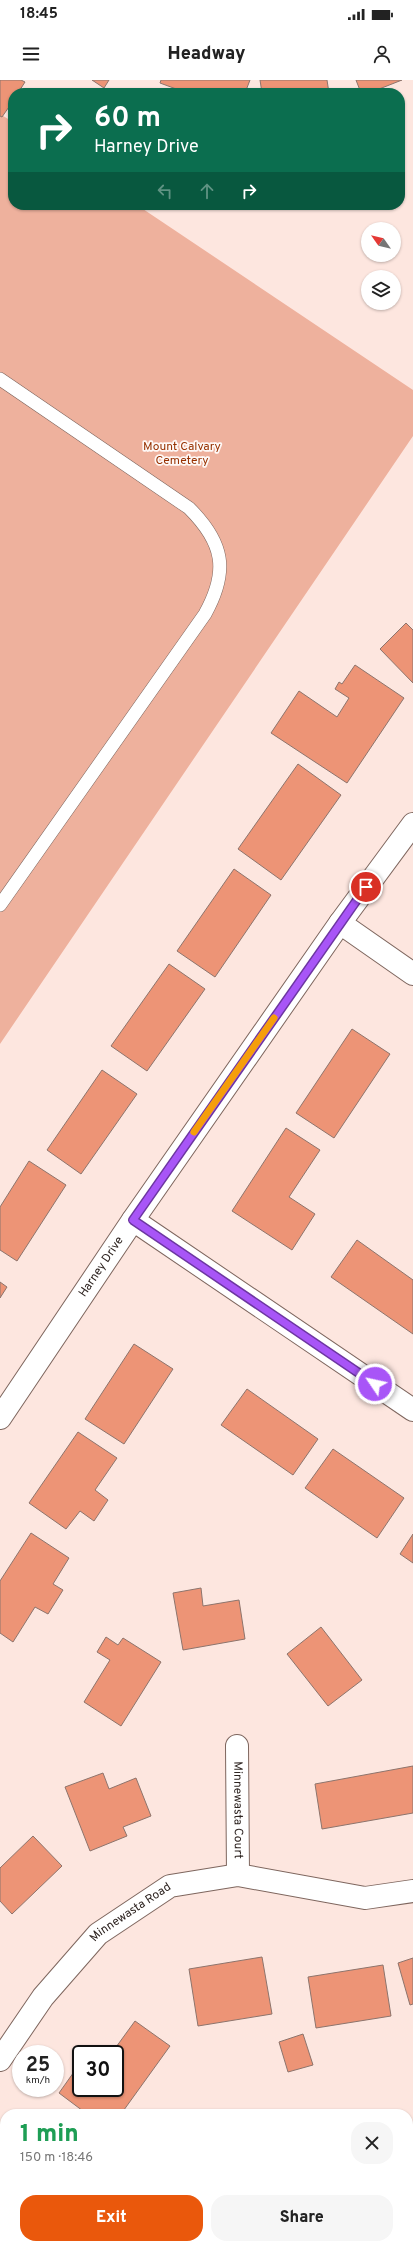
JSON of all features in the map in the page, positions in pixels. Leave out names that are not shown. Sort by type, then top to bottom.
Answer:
[{"type":"street","name":"Harney Drive","points":[[0,1418],[133,1220],[340,923],[413,824]]},
{"type":"street","points":[[340,923],[413,974]]},
{"type":"street","points":[[133,1220],[413,1410]]},
{"type":"street","name":"Minnewasta Court","points":[[237,1746],[238,1875]]},
{"type":"street","name":"Minnewasta Road","points":[[0,2060],[43,1997],[98,1934],[170,1886],[238,1875],[365,1898],[413,1891]]},
{"type":"lane","points":[[0,379],[189,508],[208,528],[218,553],[220,568],[213,599],[204,614],[0,905]]},
{"type":"green space","name":"Mount Calvary Cemetery","points":[[0,114],[8,119],[8,210],[144,210],[413,390],[413,436],[0,1044]]},
{"type":"building","points":[[0,80],[21,80],[25,82],[21,88],[8,88],[8,108],[2,117],[0,116]]},
{"type":"building","points":[[92,80],[109,80],[104,88]]},
{"type":"building","points":[[161,80],[250,80],[247,88],[174,88],[160,83]]},
{"type":"building","points":[[260,80],[327,80],[328,88],[261,88]]},
{"type":"building","points":[[356,80],[402,80],[382,88],[359,88]]},
{"type":"building","points":[[406,623],[413,630],[413,683],[380,649]]},
{"type":"building","points":[[355,665],[404,698],[347,783],[271,733],[299,691],[337,717],[349,698],[335,689],[339,682],[342,684]]},
{"type":"building","points":[[298,764],[341,795],[281,880],[238,849]]},
{"type":"building","points":[[234,869],[271,895],[215,977],[177,951]]},
{"type":"building","points":[[169,964],[205,989],[147,1071],[111,1046]]},
{"type":"building","points":[[352,1029],[390,1054],[334,1138],[296,1113]]},
{"type":"building","points":[[102,1070],[137,1094],[81,1174],[47,1150]]},
{"type":"building","points":[[286,1128],[320,1150],[289,1197],[315,1214],[292,1250],[232,1211]]},
{"type":"building","points":[[29,1161],[66,1185],[17,1261],[0,1250],[0,1207]]},
{"type":"building","points":[[357,1240],[413,1280],[413,1334],[331,1277]]},
{"type":"building","points":[[0,1282],[7,1287],[0,1298]]},
{"type":"building","points":[[134,1344],[173,1369],[124,1444],[85,1419]]},
{"type":"building","points":[[247,1389],[318,1439],[293,1475],[221,1425]]},
{"type":"building","points":[[78,1432],[117,1458],[95,1490],[108,1500],[94,1521],[80,1511],[66,1529],[29,1503]]},
{"type":"building","points":[[333,1449],[404,1498],[377,1538],[305,1488]]},
{"type":"building","points":[[31,1533],[69,1558],[53,1584],[63,1590],[48,1614],[35,1607],[13,1642],[0,1633],[0,1581]]},
{"type":"building","points":[[413,1534],[413,1563],[400,1554]]},
{"type":"building","points":[[201,1588],[203,1606],[239,1600],[245,1639],[183,1650],[173,1593]]},
{"type":"building","points":[[321,1627],[362,1680],[328,1706],[287,1654]]},
{"type":"building","points":[[106,1637],[118,1645],[123,1638],[161,1662],[121,1726],[84,1702],[110,1660],[97,1652]]},
{"type":"building","points":[[413,1766],[413,1813],[322,1829],[315,1784]]},
{"type":"building","points":[[103,1773],[109,1789],[136,1778],[151,1816],[123,1827],[127,1836],[90,1851],[65,1787]]},
{"type":"building","points":[[33,1836],[62,1866],[12,1914],[0,1901],[0,1868]]},
{"type":"building","points":[[262,1957],[272,2014],[198,2026],[189,1969]]},
{"type":"building","points":[[413,1958],[413,2004],[410,2005],[398,1963]]},
{"type":"building","points":[[383,1965],[391,2016],[316,2028],[308,1977]]},
{"type":"building","points":[[135,2021],[170,2046],[125,2109],[80,2109],[64,2097],[64,2086],[72,2075],[72,2097],[124,2097],[124,2045],[118,2045]]},
{"type":"building","points":[[303,2034],[313,2065],[288,2072],[279,2042]]},
{"type":"slow traffic","points":[[194,1132],[274,1018]]},
{"type":"route","points":[[366,887],[133,1220],[375,1384]]}]
